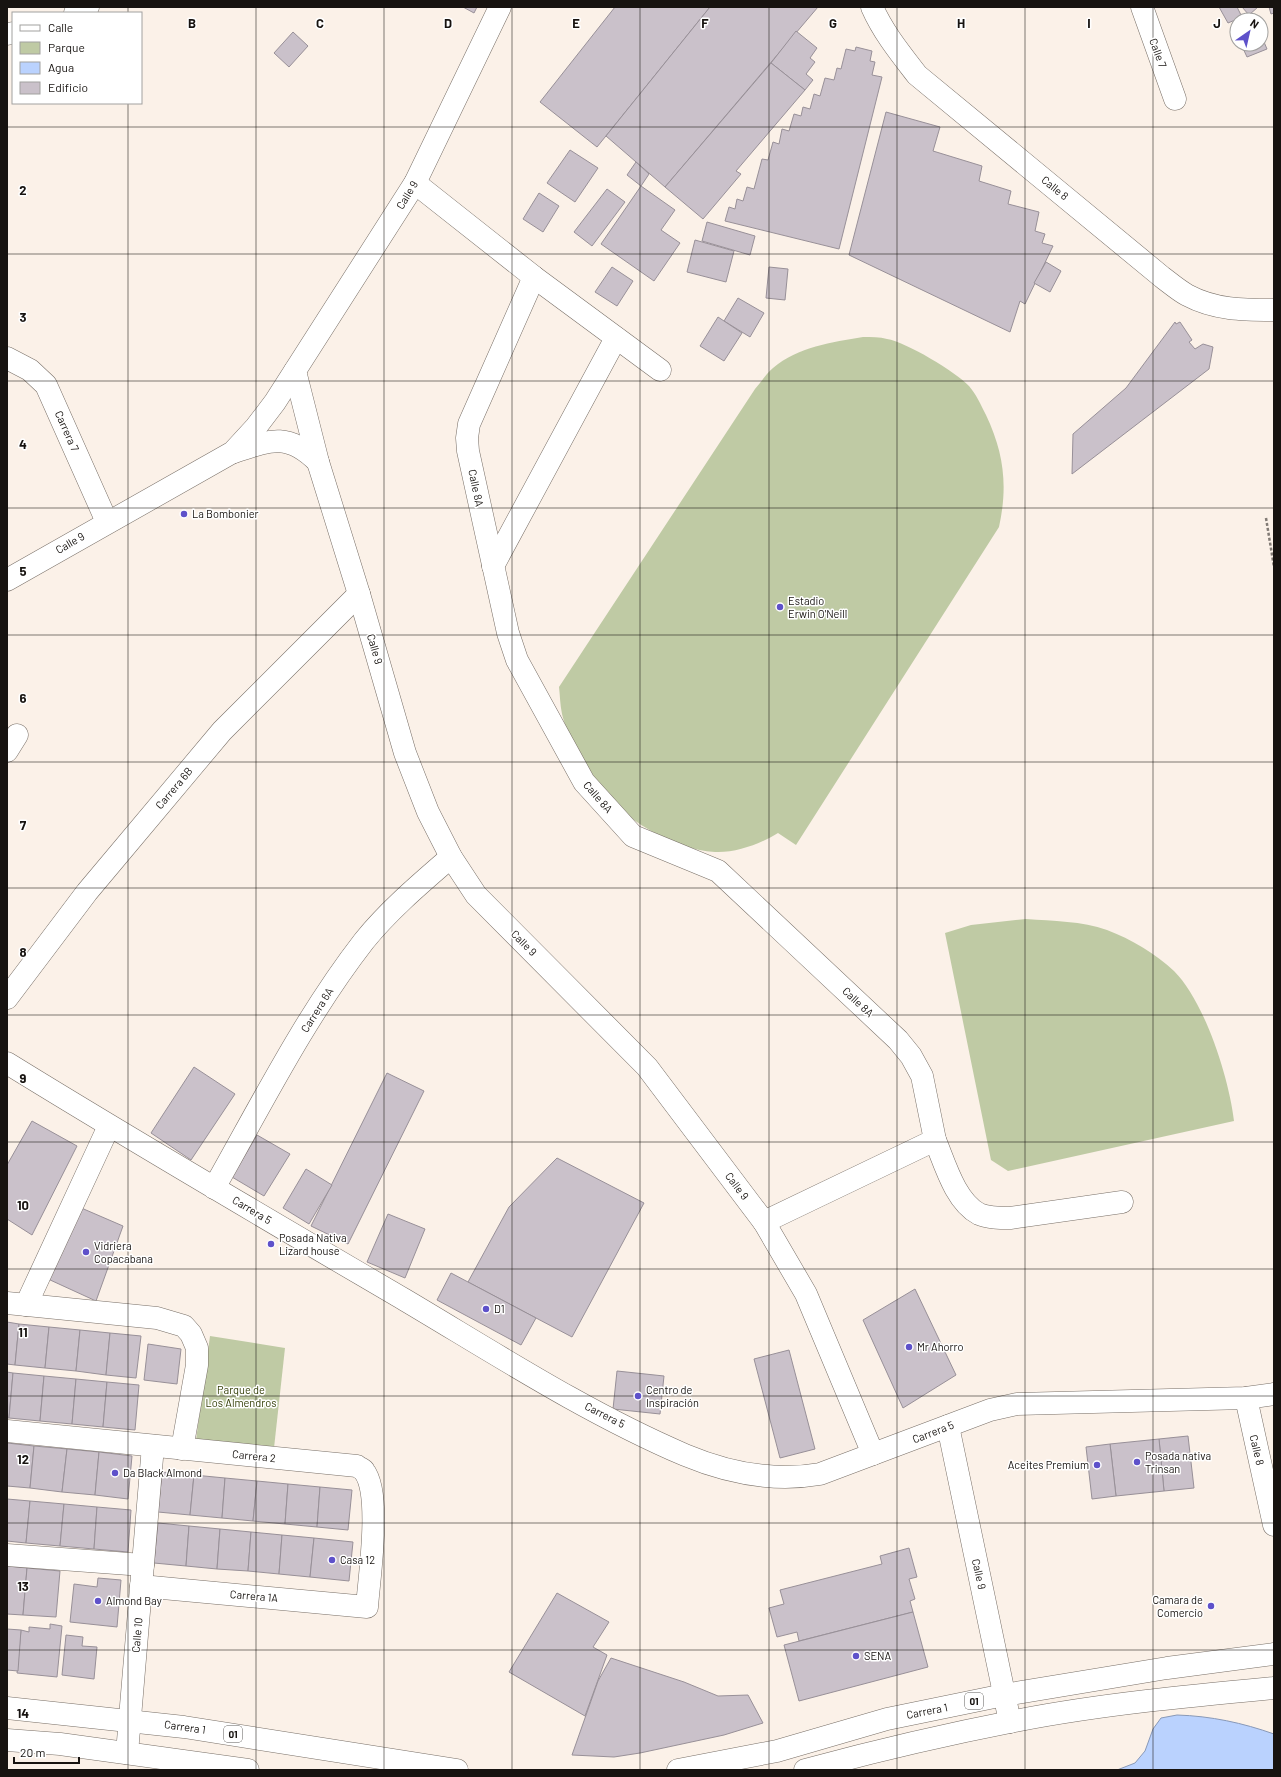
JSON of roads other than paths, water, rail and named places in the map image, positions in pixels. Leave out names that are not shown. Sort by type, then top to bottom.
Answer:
[{"type":"main road","points":[[77,12],[88,7]]},
{"type":"main road","name":"Calle 9","points":[[7,580],[233,452],[256,427],[275,402],[415,183],[500,7]]},
{"type":"main road","name":"Calle 8","points":[[872,7],[880,24],[917,75],[1162,277],[1186,295],[1217,307],[1244,310],[1274,310]]},
{"type":"main road","name":"Calle 7","points":[[1142,7],[1174,99]]},
{"type":"main road","points":[[415,183],[534,277],[660,370]]},
{"type":"main road","name":"Calle 8A","points":[[534,277],[469,424],[467,438],[468,451],[508,633],[517,660],[584,782],[633,836],[718,871],[898,1040],[911,1056],[922,1076],[935,1140],[955,1188],[966,1203],[979,1214],[1010,1218],[1122,1202]]},
{"type":"main road","points":[[493,566],[616,338]]},
{"type":"main road","name":"Carrera 7","points":[[7,358],[30,370],[46,386],[108,522]]},
{"type":"main road","name":"Calle 9","points":[[295,371],[318,462],[406,753],[428,812],[451,857],[476,895],[647,1067],[764,1222],[806,1294],[873,1454]]},
{"type":"main road","points":[[233,452],[262,443],[283,442],[305,449],[318,462]]},
{"type":"main road","name":"Carrera 6B","points":[[7,998],[87,892],[222,731],[359,594]]},
{"type":"main road","name":"Carrera 6A","points":[[214,1188],[319,1004],[365,941],[418,885],[451,857]]},
{"type":"main road","name":"Carrera 5","points":[[7,1063],[109,1126],[561,1392],[686,1455],[750,1474],[778,1478],[800,1478],[820,1474],[990,1410],[1017,1404],[1246,1398],[1274,1394]]},
{"type":"main road","points":[[109,1126],[17,1304],[157,1318],[184,1326],[191,1334],[197,1348],[197,1365],[182,1449]]},
{"type":"main road","points":[[764,1222],[935,1140]]},
{"type":"main road","name":"Calle 8","points":[[1246,1398],[1274,1525]]},
{"type":"main road","name":"Calle 9","points":[[948,1426],[1010,1722]]},
{"type":"main road","name":"Carrera 2","points":[[7,1431],[356,1466],[364,1470],[368,1480],[372,1500],[373,1541],[366,1606]]},
{"type":"main road","name":"Calle 10","points":[[127,1753],[153,1446]]},
{"type":"main road","name":"Carrera 1A","points":[[7,1554],[142,1575],[366,1606]]},
{"type":"main road","name":"Carrera 1","points":[[678,1770],[777,1751],[887,1719],[1004,1695],[1167,1668],[1274,1654]]},
{"type":"main road","points":[[805,1770],[1010,1722],[1165,1698],[1274,1688]]},
{"type":"main road","name":"Carrera 1","points":[[7,1708],[130,1720],[192,1728],[457,1770]]},
{"type":"main road","points":[[7,1740],[127,1753],[248,1770]]},
{"type":"water","points":[[1177,1715],[1227,1721],[1274,1734],[1274,1770],[1117,1770],[1135,1763],[1145,1751],[1153,1729],[1161,1718]]},
{"type":"place","name":"La Bombonier","points":[[184,514]]},
{"type":"place","name":"Estadio Erwin O'Neill","points":[[780,607]]},
{"type":"place","name":"Posada Nativa Lizard house","points":[[271,1244]]},
{"type":"place","name":"Vidriera Copacabana","points":[[86,1252]]},
{"type":"place","name":"D1","points":[[486,1309]]},
{"type":"place","name":"Mr Ahorro","points":[[909,1347]]},
{"type":"place","name":"Centro de Inspiración","points":[[638,1396]]},
{"type":"place","name":"Posada nativa Trinsan","points":[[1137,1462]]},
{"type":"place","name":"Aceites Premium","points":[[1097,1465]]},
{"type":"place","name":"Da Black Almond","points":[[115,1473]]},
{"type":"place","name":"Casa 12","points":[[332,1560]]},
{"type":"place","name":"Almond Bay","points":[[98,1601]]},
{"type":"place","name":"Camara de Comercio","points":[[1211,1606]]},
{"type":"place","name":"SENA","points":[[856,1656]]},
{"type":"park label","name":"Parque de Los Almendros","points":[[241,1396]]}]
